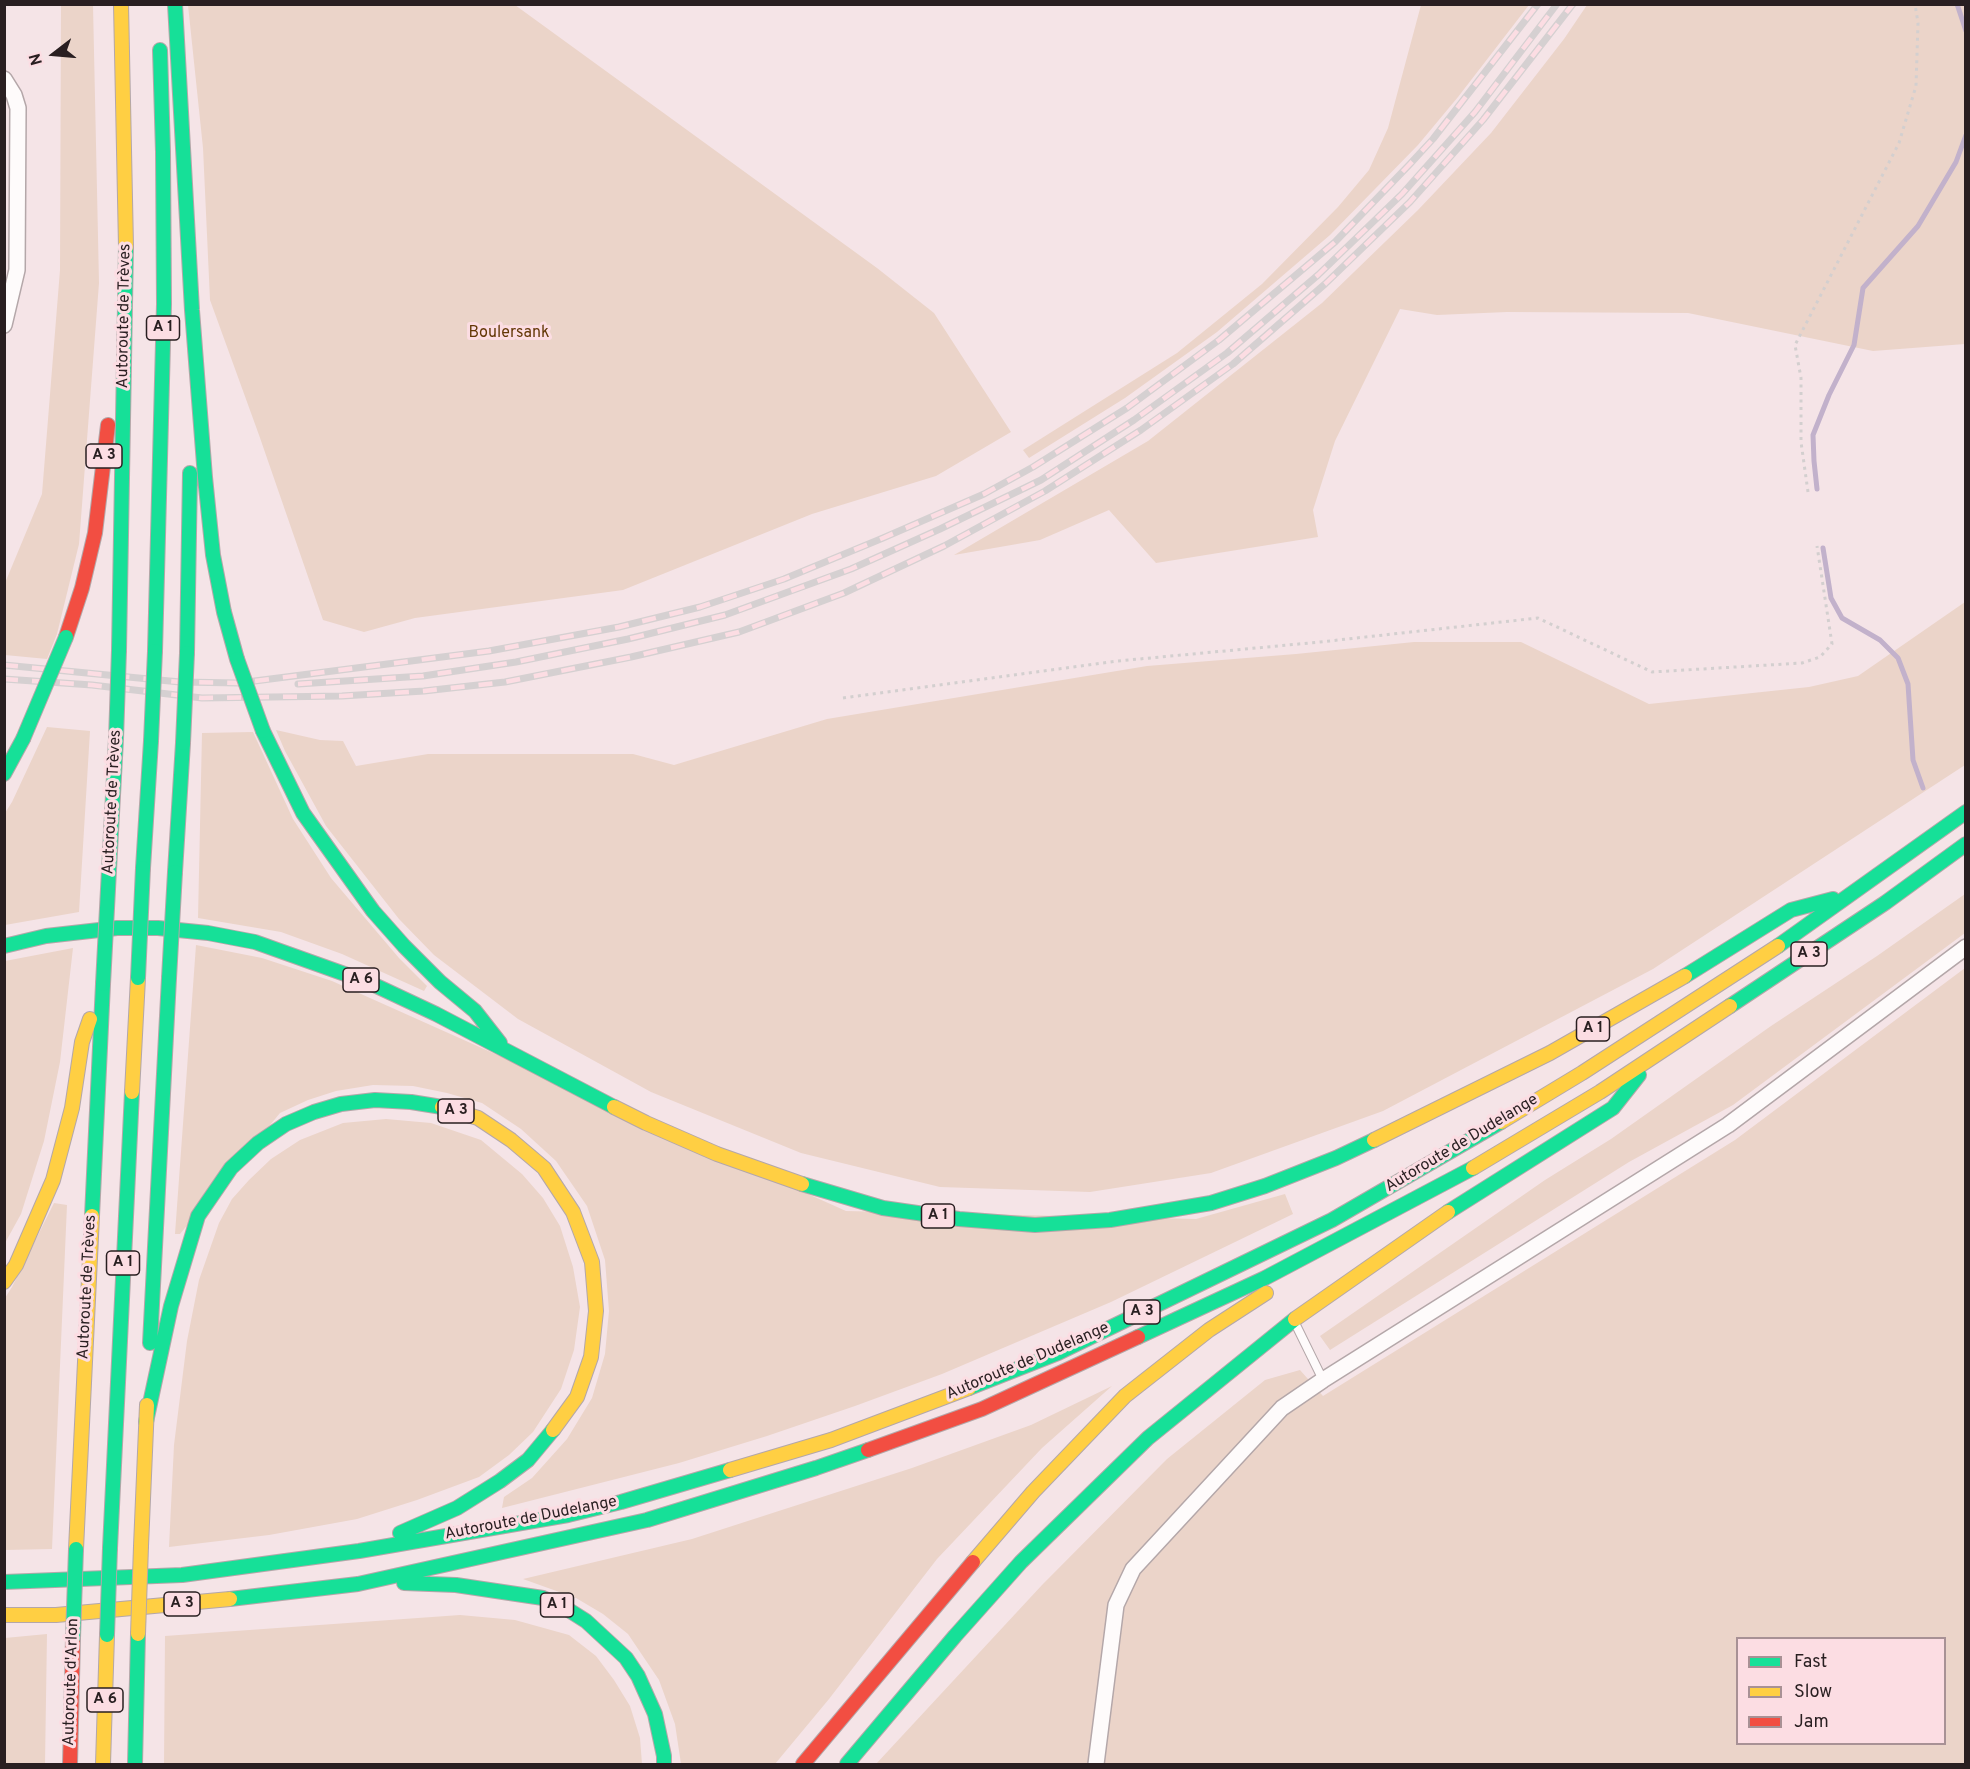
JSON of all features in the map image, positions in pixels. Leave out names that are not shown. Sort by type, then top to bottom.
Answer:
[{"type":"highway","name":"Autoroute de Trèves","points":[[75,1599],[119,651],[126,272],[121,4]]},
{"type":"highway","name":"A 1","points":[[175,4],[192,310],[205,477],[213,555],[224,612],[237,659],[263,731],[303,813],[373,911],[440,982],[475,1011],[505,1050],[646,1123],[717,1154],[795,1182],[883,1208],[959,1219],[1035,1224],[1110,1221],[1210,1203],[1264,1186],[1336,1158],[1550,1053],[1706,964],[1791,910],[1849,895]]},
{"type":"highway","name":"Autoroute de Trèves","points":[[108,1596],[155,651],[164,304],[160,39]]},
{"type":"highway","name":"A 3","points":[[4,774],[23,739],[66,637],[81,588],[94,533],[126,272]]},
{"type":"highway","name":"A 1","points":[[136,1764],[138,1634],[146,1422],[187,653],[192,310]]},
{"type":"highway","name":"Autoroute de Dudelange","points":[[4,1582],[182,1575],[359,1551],[568,1515],[621,1502],[831,1440],[1058,1353],[1332,1220],[1445,1155],[1582,1073],[1784,942],[1965,812]]},
{"type":"highway","name":"Autoroute de Dudelange","points":[[4,1616],[56,1615],[189,1604],[358,1584],[647,1520],[816,1468],[982,1409],[1265,1278],[1456,1178],[1650,1060],[1886,903],[1965,844]]},
{"type":"highway","name":"A 6","points":[[4,946],[46,936],[117,928],[188,931],[255,942],[370,983],[505,1050]]},
{"type":"highway","points":[[4,1282],[16,1265],[53,1180],[72,1108],[82,1042],[103,984]]},
{"type":"highway","name":"A 3","points":[[846,1764],[999,1587],[1070,1513],[1148,1438],[1294,1320],[1433,1222],[1613,1108],[1650,1060]]},
{"type":"highway","name":"A 3","points":[[146,1422],[171,1306],[198,1216],[231,1168],[258,1143],[286,1124],[314,1112],[341,1104],[375,1100],[444,1107],[478,1118],[511,1140],[544,1168],[573,1212],[592,1262],[596,1311],[591,1357],[577,1397],[551,1434],[528,1461],[457,1508],[359,1551]]},
{"type":"highway","name":"A 3","points":[[803,1764],[1033,1492],[1125,1396],[1209,1330],[1270,1290],[1378,1230],[1456,1178]]},
{"type":"highway","name":"A 1","points":[[358,1584],[456,1585],[543,1598],[567,1609],[586,1621],[612,1644],[626,1658],[638,1676],[655,1714],[664,1764]]},
{"type":"highway","name":"Autoroute d'Arlon","points":[[103,1764],[108,1596]]},
{"type":"highway","name":"Autoroute d'Arlon","points":[[70,1764],[75,1599]]},
{"type":"street","points":[[4,79],[14,95],[18,108],[17,270],[4,325]]},
{"type":"street","points":[[1096,1764],[1116,1605],[1133,1569],[1282,1408],[1728,1125],[1965,947]]},
{"type":"lane","points":[[1294,1320],[1323,1380]]},
{"type":"path","points":[[1808,492],[1801,442],[1801,378],[1795,345],[1899,143],[1916,86],[1918,23],[1915,4]]},
{"type":"path","points":[[843,698],[1118,661],[1538,618],[1652,672],[1802,663],[1821,657],[1832,644],[1817,546]]},
{"type":"green space","points":[[61,5],[93,5],[99,283],[79,544],[57,634],[47,659],[5,655],[5,583],[42,494],[60,270]]},
{"type":"green space","name":"Boulersank","points":[[188,5],[515,5],[877,268],[934,313],[1011,432],[936,476],[812,514],[623,590],[415,618],[364,632],[323,620],[210,300],[203,148]]},
{"type":"green space","points":[[1421,5],[1529,5],[1418,145],[1330,235],[1217,332],[1125,398],[1029,458],[1023,450],[1177,353],[1262,284],[1338,207],[1369,170],[1388,128]]},
{"type":"green space","points":[[1587,5],[1965,5],[1965,344],[1873,351],[1688,313],[1507,312],[1437,315],[1400,309],[1335,441],[1313,510],[1318,537],[1156,563],[1109,510],[1040,540],[954,555],[1148,441],[1322,303],[1418,210],[1491,133],[1564,39]]},
{"type":"green space","points":[[1965,602],[1965,765],[1653,969],[1383,1111],[1211,1173],[1090,1192],[940,1187],[801,1153],[651,1092],[518,1019],[434,955],[399,919],[326,826],[276,730],[320,740],[343,741],[356,766],[428,754],[633,754],[674,765],[827,719],[1147,666],[1414,642],[1521,642],[1649,704],[1809,687],[1858,676]]},
{"type":"green space","points":[[47,727],[90,731],[79,912],[5,925],[5,813]]},
{"type":"green space","points":[[253,732],[293,819],[331,878],[399,958],[427,986],[424,991],[342,954],[281,932],[198,918],[202,733]]},
{"type":"green space","points":[[1965,894],[1965,933],[1733,1105],[1629,1162],[1330,1350],[1320,1336],[1545,1180],[1611,1139],[1771,1026]]},
{"type":"green space","points":[[196,945],[262,958],[332,981],[846,1211],[1196,1219],[1285,1194],[1293,1214],[1111,1302],[942,1374],[767,1436],[679,1463],[502,1508],[504,1497],[532,1478],[567,1439],[592,1398],[605,1354],[609,1311],[605,1260],[587,1206],[556,1161],[521,1129],[482,1103],[413,1086],[373,1085],[336,1091],[308,1100],[280,1113],[180,1234],[175,1234]]},
{"type":"green space","points":[[73,948],[60,1062],[44,1141],[21,1214],[5,1243],[5,961]]},
{"type":"green space","points":[[1965,968],[1965,1764],[876,1764],[1042,1585],[1167,1459],[1265,1380],[1300,1370],[1323,1396],[1735,1140]]},
{"type":"green space","points":[[386,1119],[431,1123],[481,1140],[522,1174],[543,1198],[560,1226],[573,1267],[580,1307],[574,1350],[561,1389],[533,1432],[509,1455],[479,1477],[357,1519],[269,1535],[169,1547],[174,1445],[187,1341],[199,1280],[219,1223],[232,1199],[249,1180],[271,1159],[300,1140],[343,1123]]},
{"type":"green space","points":[[54,1203],[67,1205],[52,1549],[5,1550],[5,1298]]},
{"type":"green space","points":[[1112,1386],[1042,1448],[937,1559],[829,1699],[775,1764],[681,1764],[675,1724],[659,1680],[628,1634],[603,1614],[576,1598],[523,1579],[692,1539],[912,1468],[1031,1425]]},
{"type":"green space","points":[[460,1615],[515,1620],[569,1635],[596,1656],[630,1706],[640,1738],[642,1764],[164,1764],[165,1636]]},
{"type":"green space","points":[[47,1634],[45,1764],[5,1764],[5,1638]]},
{"type":"waterway","points":[[1957,4],[1966,31]]},
{"type":"waterway","points":[[1817,489],[1813,435],[1829,395],[1854,345],[1863,288],[1918,226],[1956,162],[1966,135]]},
{"type":"waterway","points":[[1823,548],[1831,598],[1842,618],[1880,640],[1898,658],[1908,684],[1913,760],[1923,788]]},
{"type":"railway","points":[[4,665],[180,682],[239,683],[489,651],[619,627],[700,607],[784,579],[883,538],[984,494],[1033,467],[1127,408],[1219,340],[1335,242],[1410,164],[1433,139],[1538,4]]},
{"type":"railway","points":[[298,684],[423,676],[516,662],[628,639],[725,615],[851,569],[1041,480],[1134,420],[1227,353],[1318,275],[1402,194],[1475,112],[1557,4]]},
{"type":"railway","points":[[4,679],[92,685],[202,698],[342,696],[424,691],[505,682],[631,657],[739,632],[844,593],[944,546],[1045,491],[1141,430],[1233,364],[1325,284],[1410,202],[1483,120],[1573,4]]},
{"type":"traffic: fast","points":[[175,4],[192,310],[205,477],[213,555],[224,612],[237,659]]},
{"type":"traffic: fast","points":[[155,651],[164,304],[160,50]]},
{"type":"traffic: fast","points":[[119,650],[126,247]]},
{"type":"traffic: fast","points":[[187,653],[190,473]]},
{"type":"traffic: fast","points":[[23,739],[66,637]]},
{"type":"traffic: fast","points":[[116,739],[119,650]]},
{"type":"traffic: fast","points":[[151,741],[155,651]]},
{"type":"traffic: fast","points":[[183,743],[187,653]]},
{"type":"traffic: fast","points":[[237,659],[263,731]]},
{"type":"traffic: fast","points":[[263,731],[303,813],[373,911],[440,982],[475,1011],[500,1043]]},
{"type":"traffic: fast","points":[[4,774],[23,739]]},
{"type":"traffic: fast","points":[[109,870],[116,739]]},
{"type":"traffic: fast","points":[[143,868],[151,741]]},
{"type":"traffic: fast","points":[[175,872],[183,743]]},
{"type":"traffic: fast","points":[[1778,946],[1966,812]]},
{"type":"traffic: fast","points":[[1730,1006],[1885,903],[1966,844]]},
{"type":"traffic: fast","points":[[138,978],[143,868]]},
{"type":"traffic: fast","points":[[103,984],[109,870]]},
{"type":"traffic: fast","points":[[169,978],[175,872]]},
{"type":"traffic: fast","points":[[1685,976],[1791,910],[1833,899]]},
{"type":"traffic: fast","points":[[4,946],[46,936],[117,928],[158,928],[208,933],[255,942],[370,983],[436,1014],[614,1107]]},
{"type":"traffic: fast","points":[[150,1343],[169,978]]},
{"type":"traffic: fast","points":[[92,1216],[103,984]]},
{"type":"traffic: fast","points":[[1448,1212],[1613,1108],[1639,1075]]},
{"type":"traffic: fast","points":[[110,1548],[132,1092]]},
{"type":"traffic: fast","points":[[146,1422],[171,1306],[198,1216],[231,1168],[258,1143],[286,1124],[341,1104],[375,1100],[442,1107]]},
{"type":"traffic: fast","points":[[969,1388],[1058,1353],[1332,1220],[1501,1122]]},
{"type":"traffic: fast","points":[[802,1184],[883,1208],[959,1219],[1035,1225],[1110,1220],[1211,1203],[1265,1186],[1336,1158],[1374,1140]]},
{"type":"traffic: fast","points":[[1138,1337],[1265,1278],[1473,1168]]},
{"type":"traffic: fast","points":[[847,1764],[1021,1562],[1148,1438],[1295,1319]]},
{"type":"traffic: fast","points":[[400,1533],[457,1508],[500,1481],[528,1460],[553,1430]]},
{"type":"traffic: fast","points":[[230,1599],[358,1584],[647,1520],[868,1450]]},
{"type":"traffic: fast","points":[[4,1582],[182,1575],[359,1551],[568,1515],[730,1470]]},
{"type":"traffic: fast","points":[[107,1635],[110,1548]]},
{"type":"traffic: fast","points":[[73,1638],[76,1549]]},
{"type":"traffic: fast","points":[[404,1583],[456,1585],[543,1598],[586,1621],[626,1658],[638,1676],[655,1714],[664,1764]]},
{"type":"traffic: fast","points":[[135,1764],[138,1634]]},
{"type":"traffic: slow","points":[[121,4],[126,247]]},
{"type":"traffic: slow","points":[[1501,1122],[1582,1073],[1778,946]]},
{"type":"traffic: slow","points":[[1374,1140],[1550,1053],[1685,976]]},
{"type":"traffic: slow","points":[[132,1092],[138,978]]},
{"type":"traffic: slow","points":[[1473,1168],[1600,1092],[1730,1006]]},
{"type":"traffic: slow","points":[[4,1282],[16,1265],[53,1180],[72,1108],[82,1042],[90,1019]]},
{"type":"traffic: slow","points":[[442,1107],[478,1118],[511,1140],[544,1168],[573,1212],[592,1262],[596,1311],[591,1357],[577,1397],[553,1430]]},
{"type":"traffic: slow","points":[[614,1107],[717,1154],[802,1184]]},
{"type":"traffic: slow","points":[[1295,1319],[1448,1212]]},
{"type":"traffic: slow","points":[[76,1549],[92,1216]]},
{"type":"traffic: slow","points":[[973,1562],[1033,1492],[1125,1396],[1209,1330],[1266,1293]]},
{"type":"traffic: slow","points":[[730,1470],[831,1440],[969,1388]]},
{"type":"traffic: slow","points":[[141,1546],[147,1405]]},
{"type":"traffic: slow","points":[[138,1634],[141,1546]]},
{"type":"traffic: slow","points":[[4,1615],[56,1615],[230,1599]]},
{"type":"traffic: slow","points":[[103,1764],[107,1635]]},
{"type":"traffic: jam","points":[[66,637],[82,588],[95,533],[108,425]]},
{"type":"traffic: jam","points":[[868,1450],[982,1409],[1138,1337]]},
{"type":"traffic: jam","points":[[803,1764],[973,1562]]},
{"type":"traffic: jam","points":[[70,1764],[73,1638]]}]
